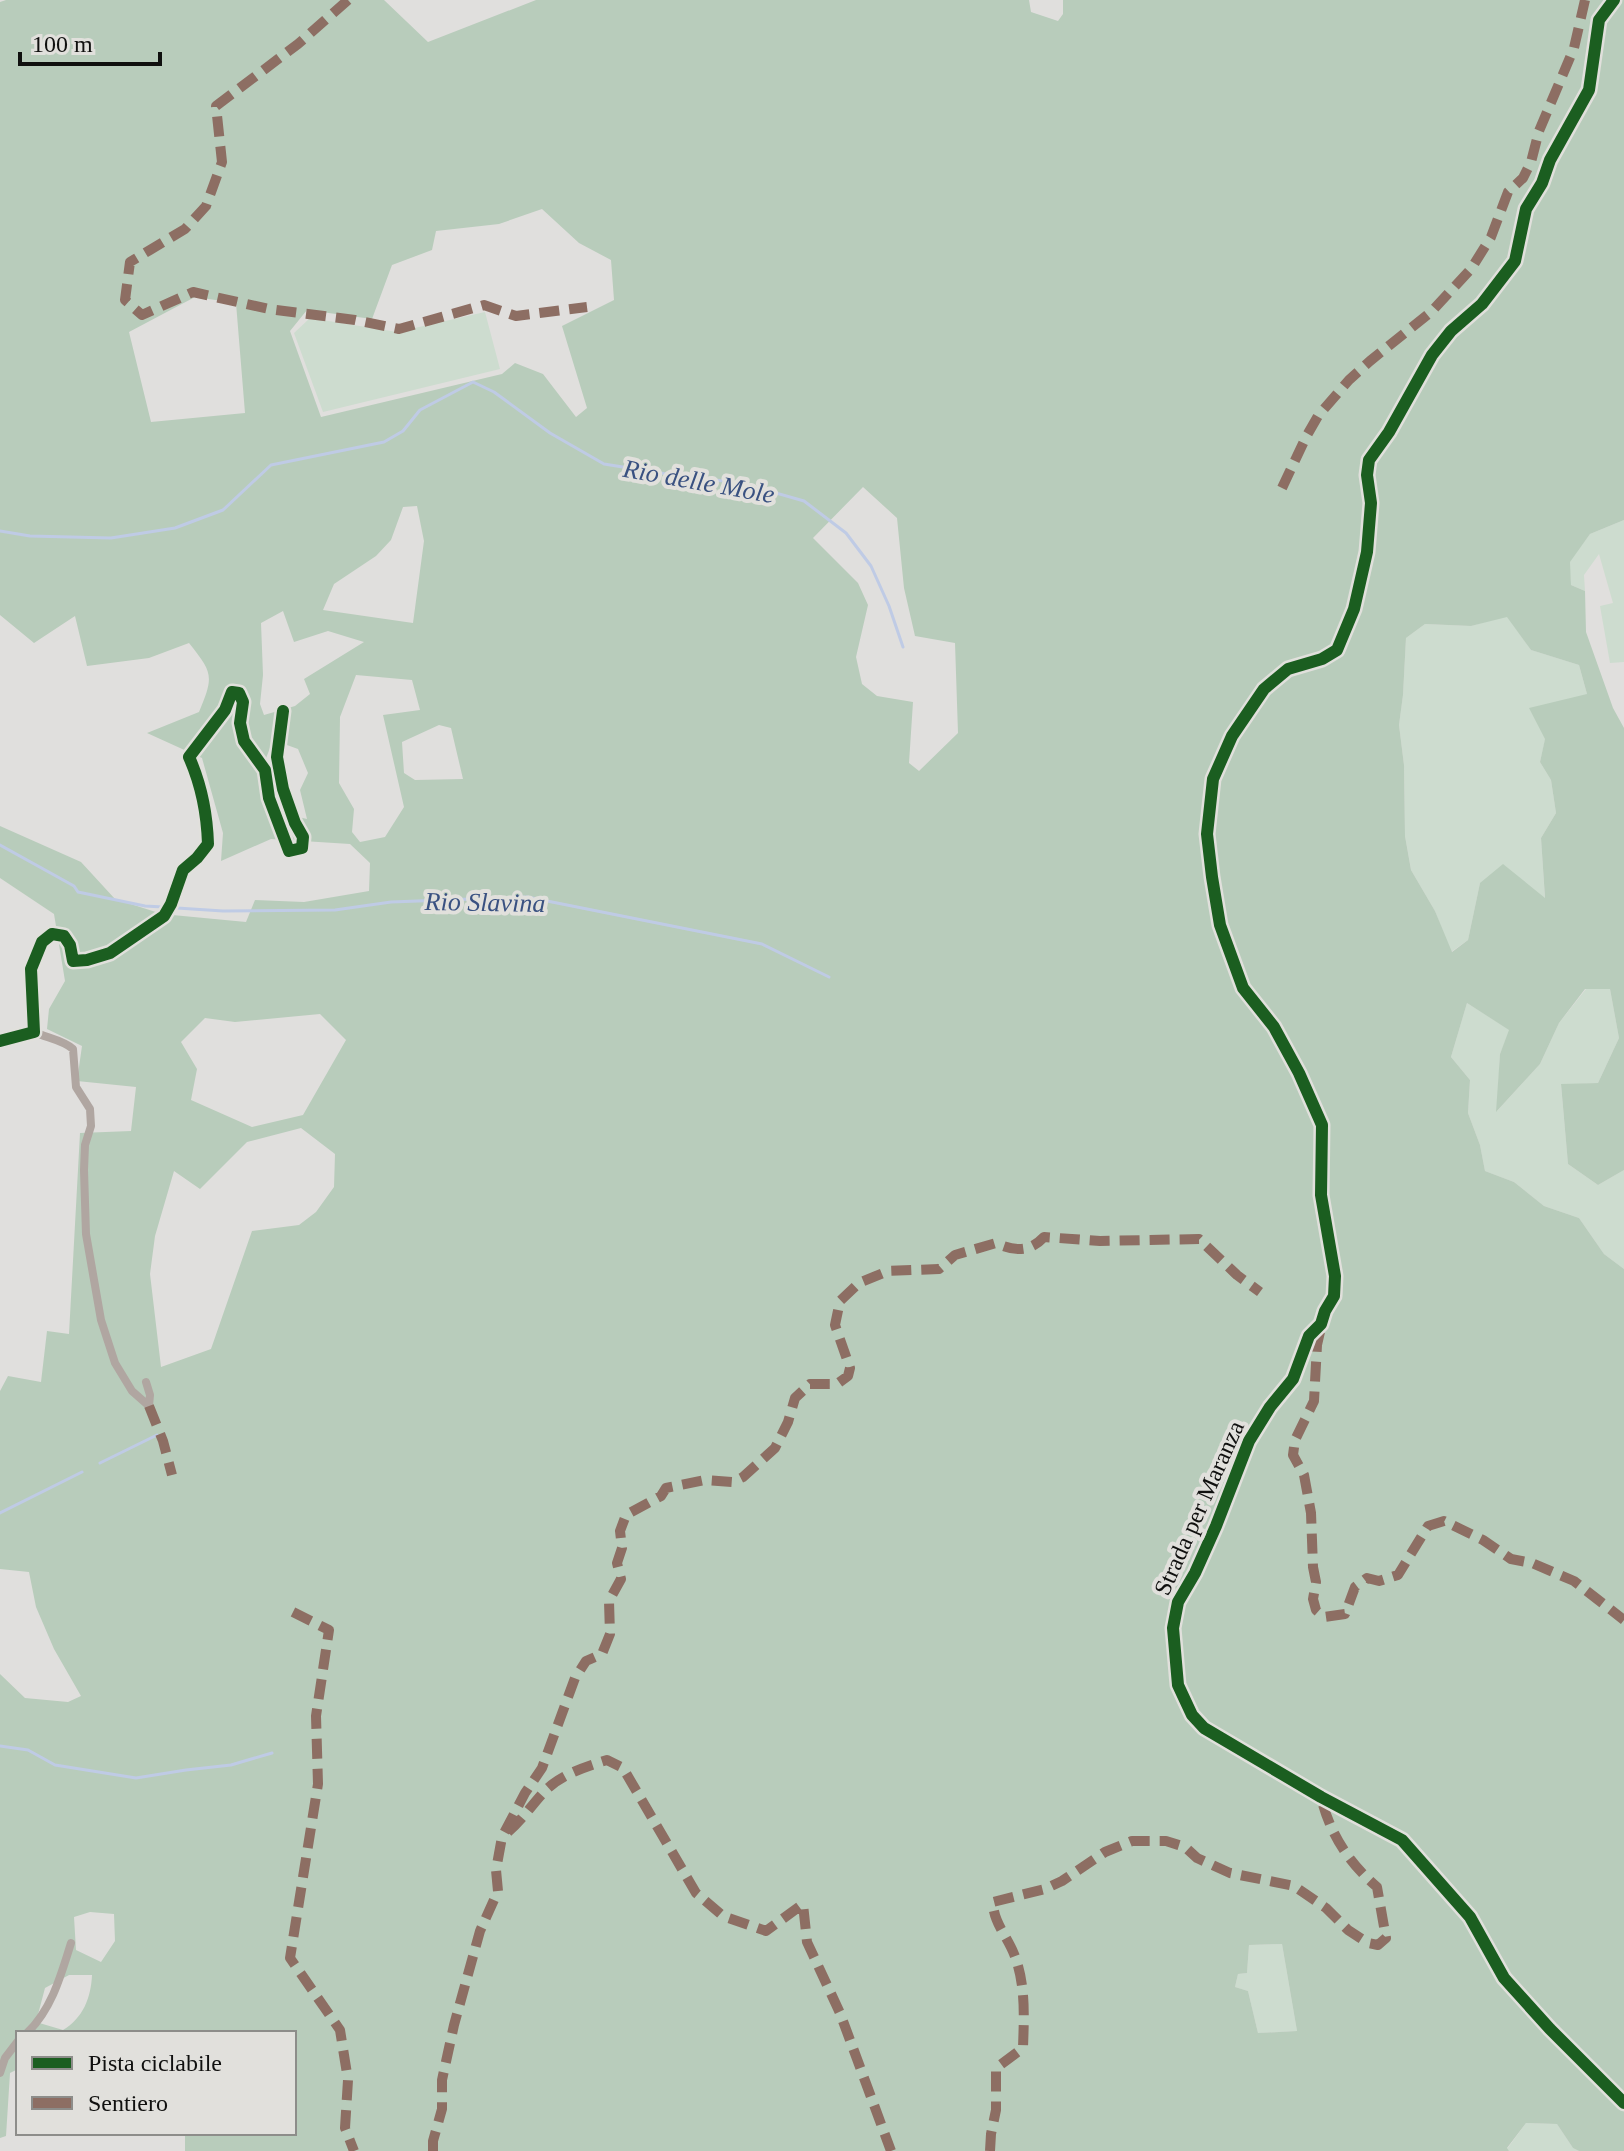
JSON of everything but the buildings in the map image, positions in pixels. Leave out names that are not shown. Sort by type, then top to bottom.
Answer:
[{"type":"street","name":"Strada per Maranza","points":[[1614,0],[1599,20],[1589,90],[1526,209],[1515,261],[1482,304],[1451,331],[1432,355],[1389,432],[1369,460],[1367,475],[1371,503],[1367,552],[1354,609],[1337,650],[1322,659],[1288,669],[1264,689],[1232,736],[1213,779],[1207,834],[1220,925],[1243,988],[1274,1027],[1322,1125],[1321,1195],[1335,1286],[1334,1296],[1321,1324],[1309,1336],[1293,1379],[1270,1407],[1249,1441],[1216,1526],[1178,1602],[1173,1628],[1178,1685],[1192,1715],[1204,1728],[1321,1797],[1402,1840],[1470,1917],[1504,1978],[1624,2103]]},
{"type":"street","points":[[34,1032],[31,969],[42,942],[52,934],[64,936],[70,945],[73,961],[110,953],[164,916],[183,870],[208,844],[204,800],[189,757],[225,710],[232,692],[239,693],[243,702],[240,723],[244,741],[265,770],[269,798],[289,851],[302,848],[303,837],[283,789],[277,757],[283,711]]},
{"type":"street","points":[[0,1041],[34,1032],[66,1043],[73,1049],[76,1087],[90,1109],[91,1126],[85,1145],[85,1224],[101,1320],[115,1363],[132,1391],[149,1406],[146,1382]]},
{"type":"street","points":[[29,2031],[46,2009],[71,1943]]},
{"type":"street","points":[[0,2073],[5,2058],[16,2044]]},
{"type":"green space","points":[[384,0],[428,42],[536,0],[1029,0],[1031,12],[1058,21],[1063,14],[1063,0],[1624,0],[1624,520],[1590,534],[1570,562],[1571,585],[1585,591],[1586,632],[1613,708],[1624,728],[1624,1170],[1598,1185],[1568,1164],[1561,1084],[1598,1083],[1619,1038],[1610,989],[1585,989],[1559,1023],[1540,1064],[1496,1112],[1500,1054],[1509,1030],[1467,1003],[1451,1057],[1470,1080],[1468,1113],[1480,1145],[1485,1171],[1514,1182],[1544,1206],[1579,1218],[1604,1254],[1624,1269],[1624,2151],[1579,2151],[1573,2148],[1557,2124],[1526,2123],[1507,2148],[1509,2151],[185,2151],[185,2135],[296,2135],[296,2031],[16,2031],[16,2070],[10,2073],[6,2136],[0,2138],[0,1674],[25,1698],[68,1702],[81,1696],[54,1649],[36,1607],[29,1572],[0,1569],[0,1391],[8,1376],[41,1382],[47,1331],[69,1334],[80,1133],[131,1131],[136,1087],[77,1081],[82,1046],[47,1029],[49,1009],[65,981],[54,914],[0,878],[0,826],[81,862],[115,899],[162,914],[246,922],[255,900],[304,902],[369,891],[370,863],[350,844],[271,839],[221,861],[223,833],[202,758],[147,733],[199,712],[209,675],[189,643],[149,658],[87,666],[75,616],[34,643],[0,615],[0,2]],"holes":[[[542,209],[579,243],[611,260],[614,300],[562,326],[587,408],[576,417],[543,374],[515,363],[502,374],[321,417],[290,331],[307,310],[372,319],[392,265],[432,250],[436,231],[499,224]],[[195,297],[236,303],[245,413],[151,422],[129,332]],[[863,487],[897,518],[904,588],[915,636],[955,643],[958,733],[919,771],[909,763],[913,702],[877,696],[862,684],[856,657],[868,605],[858,583],[813,538]],[[417,506],[424,541],[413,623],[323,610],[334,584],[376,556],[391,540],[403,507]],[[283,611],[294,642],[328,631],[364,642],[304,679],[310,694],[295,706],[264,715],[260,704],[263,675],[261,623]],[[1507,617],[1531,650],[1579,665],[1587,694],[1529,708],[1545,739],[1540,762],[1551,780],[1556,813],[1541,838],[1545,898],[1503,864],[1480,883],[1468,940],[1452,952],[1435,911],[1411,870],[1405,836],[1404,765],[1399,725],[1406,638],[1425,624],[1471,626]],[[356,675],[412,680],[420,710],[383,715],[404,807],[385,837],[360,842],[352,832],[354,809],[339,783],[340,717]],[[439,725],[451,728],[463,779],[415,780],[404,773],[402,742]],[[273,740],[298,749],[308,773],[300,790],[307,819],[269,810],[260,774]],[[320,1014],[346,1040],[303,1115],[252,1127],[191,1100],[197,1069],[181,1042],[205,1018],[235,1022]],[[301,1128],[335,1154],[334,1187],[316,1212],[299,1225],[252,1231],[211,1349],[161,1367],[150,1274],[155,1236],[174,1171],[200,1189],[247,1142]],[[90,1912],[114,1914],[115,1941],[101,1962],[76,1950],[74,1917]],[[1282,1944],[1297,2031],[1258,2033],[1248,1991],[1235,1987],[1238,1974],[1247,1973],[1249,1945]],[[69,1975],[92,1975],[85,2007],[76,2020],[63,2030],[36,2022],[45,1988]]]},
{"type":"green space","points":[[485,312],[500,369],[323,412],[294,333],[310,318],[397,332]]},
{"type":"green space","points":[[1624,520],[1624,662],[1610,663],[1600,606],[1613,603],[1599,554],[1584,575],[1585,591],[1571,585],[1569,562],[1590,534]]},
{"type":"green space","points":[[1507,616],[1531,650],[1579,665],[1587,694],[1545,740],[1540,762],[1551,780],[1556,813],[1541,838],[1545,900],[1480,883],[1468,940],[1451,952],[1435,911],[1411,870],[1405,836],[1404,765],[1399,725],[1406,638],[1425,624],[1471,626]]},
{"type":"green space","points":[[1586,989],[1610,989],[1619,1038],[1598,1083],[1561,1085],[1568,1164],[1598,1185],[1624,1170],[1624,1269],[1604,1254],[1579,1218],[1544,1206],[1514,1182],[1485,1171],[1480,1145],[1468,1113],[1470,1080],[1451,1057],[1467,1003],[1510,1030],[1500,1054],[1497,1111],[1540,1064],[1559,1023]]},
{"type":"green space","points":[[1282,1944],[1297,2031],[1258,2033],[1248,1991],[1235,1987],[1238,1974],[1247,1973],[1249,1945]]},
{"type":"green space","points":[[1526,2123],[1557,2124],[1573,2148],[1579,2151],[1509,2151],[1507,2149]]},
{"type":"waterway","name":"Rio delle Mole","points":[[0,531],[30,536],[111,538],[175,528],[223,510],[271,465],[384,442],[403,431],[420,410],[473,382],[494,392],[550,433],[604,464],[741,483],[804,501],[846,533],[871,566],[903,647]]},
{"type":"waterway","name":"Rio Slavina","points":[[0,845],[74,886],[78,892],[163,907]]},
{"type":"waterway","name":"Rio Slavina","points":[[177,908],[223,911],[335,910],[391,902],[527,897],[762,944],[829,977]]},
{"type":"waterway","points":[[100,1463],[157,1435]]},
{"type":"waterway","points":[[0,1513],[82,1472]]},
{"type":"waterway","points":[[0,1746],[28,1750],[55,1765],[136,1778],[231,1765],[272,1753]]},
{"type":"marked path","points":[[348,0],[298,44],[216,106],[222,162],[206,206],[185,229],[130,262],[125,300],[142,315],[193,292],[269,309],[399,329],[484,305],[516,316],[587,307]]},
{"type":"marked path","points":[[1282,488],[1318,416],[1349,380],[1431,312],[1471,269],[1491,237],[1508,192],[1523,178],[1531,162],[1539,131],[1574,48],[1585,0]]},
{"type":"marked path","points":[[433,2151],[442,2109],[442,2080],[454,2025],[480,1931],[498,1891],[496,1870],[502,1837],[542,1768],[575,1678],[586,1661],[602,1654],[610,1634],[609,1601],[621,1579],[617,1563],[622,1548],[620,1531],[626,1515],[661,1496],[666,1488],[705,1480],[733,1482],[743,1477],[775,1448],[788,1422],[795,1398],[810,1384],[837,1384],[848,1376],[850,1368],[835,1325],[840,1301],[859,1283],[888,1271],[939,1269],[955,1255],[996,1243],[1015,1249],[1027,1248],[1044,1237],[1100,1241],[1199,1239],[1260,1292]]},
{"type":"marked path","points":[[1320,1332],[1314,1401],[1295,1440],[1293,1455],[1304,1475],[1311,1513],[1316,1582],[1313,1599],[1316,1610],[1324,1617],[1345,1614],[1355,1587],[1367,1578],[1379,1581],[1398,1575],[1428,1526],[1444,1521],[1483,1540],[1511,1559],[1532,1563],[1574,1581],[1624,1620]]},
{"type":"marked path","points":[[149,1406],[172,1475]]},
{"type":"marked path","points":[[293,1612],[329,1630],[316,1716],[318,1784],[290,1958],[340,2030],[348,2080],[345,2128],[354,2151]]},
{"type":"marked path","points":[[508,1832],[557,1781],[607,1760],[623,1768],[696,1893],[723,1916],[766,1931],[803,1904],[807,1942],[840,2013],[891,2151]]},
{"type":"marked path","points":[[990,2151],[996,2110],[996,2068],[1023,2048],[1024,2024],[1018,1965],[998,1922],[993,1902],[1045,1889],[1105,1852],[1132,1841],[1166,1841],[1185,1847],[1197,1858],[1230,1873],[1294,1886],[1326,1908],[1348,1930],[1368,1943],[1378,1945],[1386,1938],[1377,1887],[1342,1847],[1321,1797]]},
{"type":"cycle path","points":[[1614,0],[1599,20],[1589,90],[1526,209],[1515,261],[1482,304],[1451,331],[1432,355],[1389,432],[1369,460],[1367,475],[1371,503],[1367,552],[1354,609],[1337,650],[1322,659],[1288,669],[1264,689],[1232,736],[1213,779],[1207,834],[1220,925],[1243,988],[1274,1027],[1322,1125],[1321,1195],[1335,1276],[1334,1296],[1321,1324],[1309,1336],[1293,1379],[1270,1407],[1249,1441],[1216,1526],[1178,1602],[1173,1628],[1178,1685],[1192,1715],[1204,1728],[1321,1797],[1402,1840],[1470,1917],[1504,1978],[1624,2103]]},
{"type":"cycle path","points":[[0,1041],[34,1032],[31,969],[42,942],[52,934],[64,936],[70,945],[73,961],[87,960],[110,953],[164,916],[183,870],[208,844],[203,800],[189,757],[225,710],[232,692],[239,693],[243,702],[240,723],[244,741],[265,770],[269,798],[289,851],[302,848],[303,837],[283,789],[277,757],[283,711]]}]
